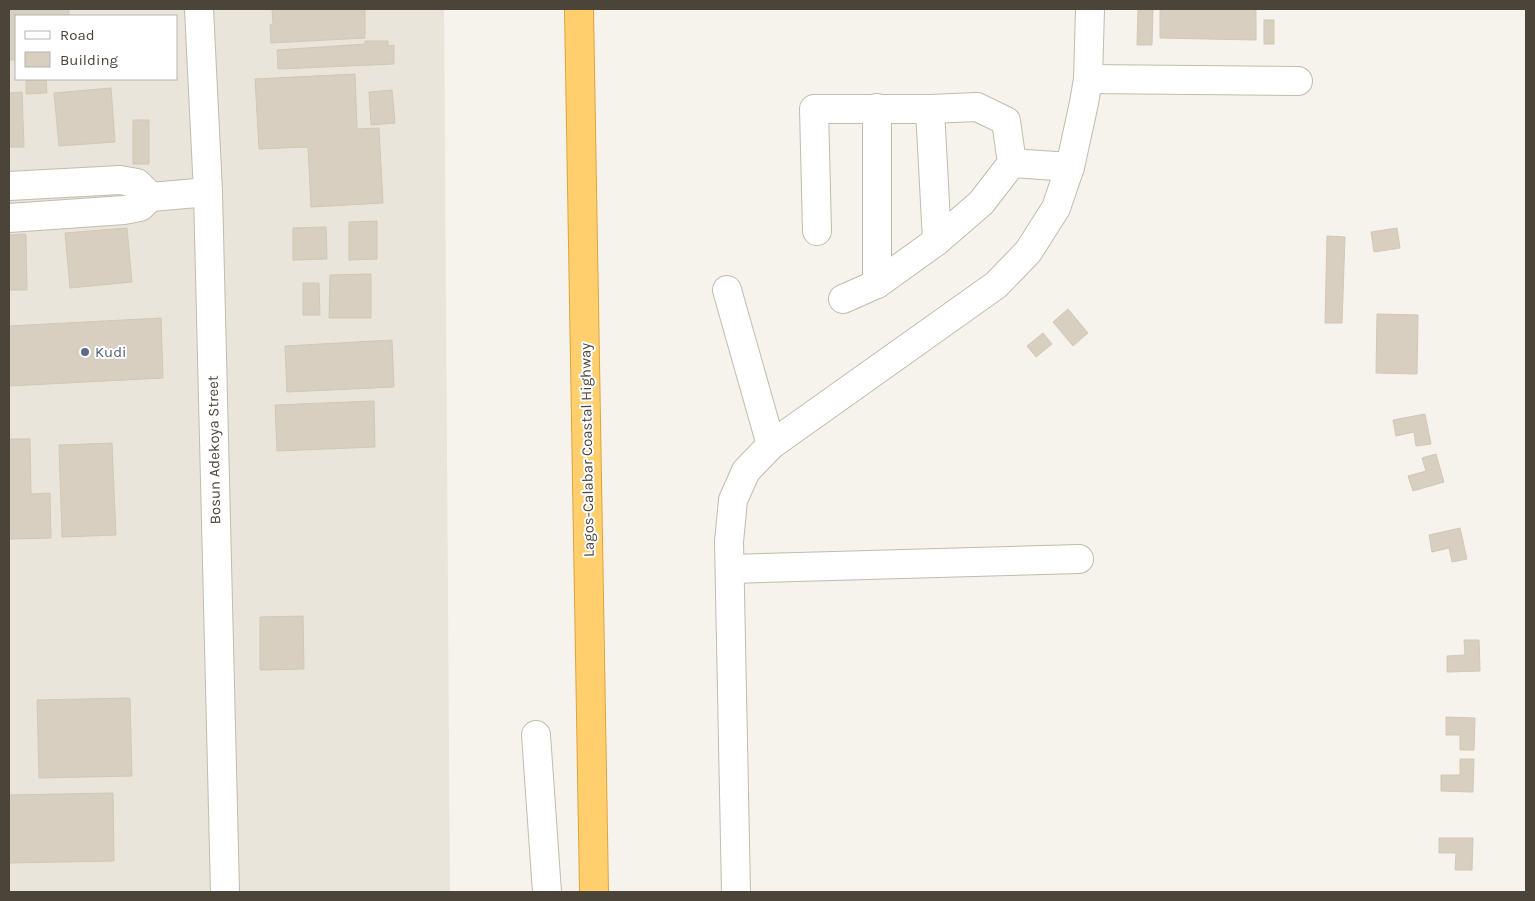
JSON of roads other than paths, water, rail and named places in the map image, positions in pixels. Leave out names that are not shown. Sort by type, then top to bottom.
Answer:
[{"type":"highway","name":"Lagos-Calabar Coastal Highway","points":[[579,9],[594,892]]},
{"type":"street","name":"Bosun Adekoya Street","points":[[199,9],[208,192],[225,892]]},
{"type":"street","points":[[736,892],[729,542],[733,500],[746,471],[771,445],[996,285],[1028,252],[1056,208],[1070,167],[1088,79],[1090,9]]},
{"type":"street","points":[[1088,79],[1298,81]]},
{"type":"street","points":[[817,231],[814,109],[977,107],[1006,121],[1012,163],[981,204],[937,241],[876,284],[842,298]]},
{"type":"street","points":[[876,284],[877,108]]},
{"type":"street","points":[[930,109],[937,241]]},
{"type":"street","points":[[1012,163],[1070,167]]},
{"type":"street","points":[[9,186],[120,180],[137,184],[151,197]]},
{"type":"street","points":[[54,184],[55,215]]},
{"type":"street","points":[[9,218],[124,210],[140,207],[151,197],[208,192]]},
{"type":"street","points":[[727,290],[771,445]]},
{"type":"street","points":[[730,569],[1079,560]]},
{"type":"street","points":[[536,735],[547,892]]},
{"type":"place","name":"Kudi","points":[[85,352]]}]
